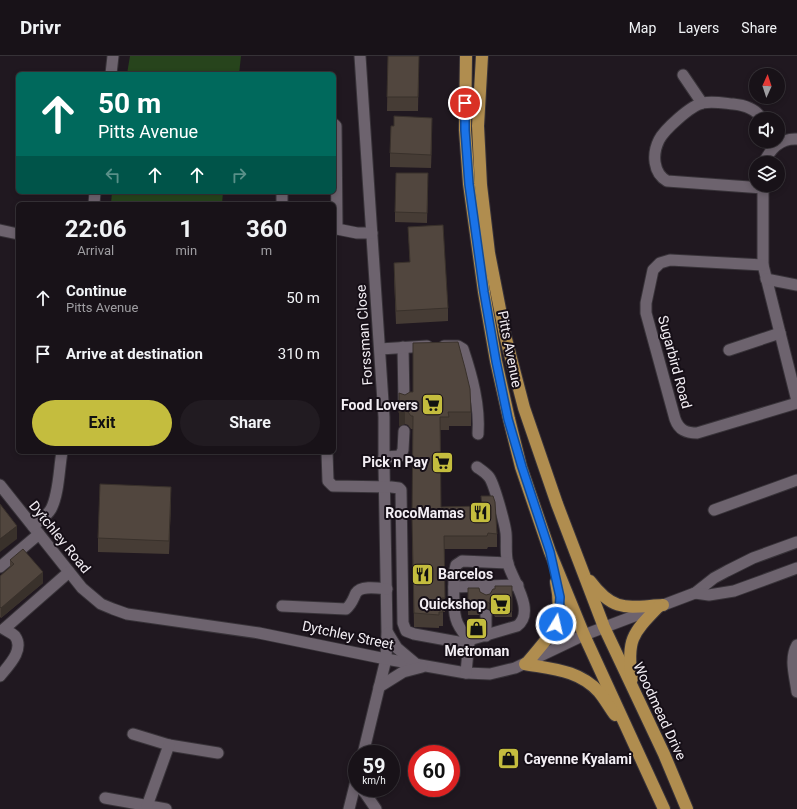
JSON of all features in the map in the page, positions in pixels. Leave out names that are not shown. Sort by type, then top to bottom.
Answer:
[{"type":"main road","name":"Pitts Avenue","points":[[466,56],[465,130],[468,177],[484,292],[496,361],[508,419],[522,467],[550,552],[584,635]]},
{"type":"main road","name":"Pitts Avenue","points":[[482,56],[478,126],[481,185],[489,253],[505,335],[524,408],[582,571],[604,627]]},
{"type":"main road","points":[[550,552],[560,597],[559,613],[556,624],[550,634],[526,664],[563,670],[581,677],[598,692],[633,740]]},
{"type":"main road","points":[[582,571],[598,592],[612,603],[629,606],[661,605]]},
{"type":"main road","points":[[633,689],[630,669],[631,645],[634,636],[640,626],[661,605]]},
{"type":"main road","name":"Woodmead Drive","points":[[604,627],[664,754],[687,809]]},
{"type":"main road","points":[[584,635],[664,809]]},
{"type":"street","points":[[111,72],[113,56]]},
{"type":"street","name":"Forssman Close","points":[[360,56],[384,417],[387,632],[386,659],[365,745]]},
{"type":"street","points":[[683,75],[702,103]]},
{"type":"street","points":[[749,186],[666,181],[658,174],[655,159],[658,142],[661,136],[687,111],[702,103],[712,102],[740,105],[755,112]]},
{"type":"street","points":[[785,140],[797,139]]},
{"type":"street","points":[[762,192],[763,265],[797,402]]},
{"type":"street","points":[[336,229],[357,233],[372,233]]},
{"type":"street","points":[[0,230],[16,234]]},
{"type":"street","name":"Sugarbird Road","points":[[763,265],[670,260],[664,261],[656,266],[651,276],[646,302],[648,324],[675,419],[678,427],[683,431],[697,433],[797,402]]},
{"type":"street","points":[[766,279],[797,285]]},
{"type":"street","points":[[729,350],[780,333]]},
{"type":"street","points":[[380,349],[450,346],[458,346],[463,349],[479,411],[478,434]]},
{"type":"street","points":[[403,348],[404,402]]},
{"type":"street","points":[[384,457],[400,456],[403,450],[404,431]]},
{"type":"street","points":[[0,567],[36,530],[51,510],[54,502],[62,454]]},
{"type":"street","points":[[327,454],[328,481],[333,486],[399,488],[402,494],[403,623],[406,631],[414,634],[469,642],[517,626],[522,623],[525,612],[521,593],[508,563],[506,532],[492,483],[488,475],[477,467]]},
{"type":"street","points":[[714,510],[797,480]]},
{"type":"street","name":"Dytchley Road","points":[[0,485],[82,588],[101,604]]},
{"type":"street","points":[[695,593],[709,580],[753,558],[797,542]]},
{"type":"street","points":[[466,673],[469,642],[455,618],[454,587],[456,565],[462,561],[508,563]]},
{"type":"street","points":[[695,593],[709,595],[734,591],[797,568]]},
{"type":"street","points":[[0,676],[15,658],[17,650],[17,642],[14,636],[2,628],[69,572]]},
{"type":"street","points":[[454,587],[486,590],[518,585]]},
{"type":"street","points":[[282,606],[346,609],[350,606],[357,591],[361,588],[386,589]]},
{"type":"street","name":"Dytchley Street","points":[[101,604],[127,614],[259,633],[421,666],[466,673],[490,674],[503,672],[526,664],[584,635],[695,593]]},
{"type":"street","points":[[486,615],[486,636]]},
{"type":"street","points":[[387,632],[397,648],[421,666]]},
{"type":"street","points":[[797,644],[792,659],[797,692]]},
{"type":"street","points":[[379,688],[395,676],[421,666]]},
{"type":"street","points":[[133,734],[170,744],[218,753]]},
{"type":"street","points":[[147,806],[170,744]]},
{"type":"street","points":[[349,809],[353,797]]},
{"type":"street","points":[[369,797],[376,809]]},
{"type":"street","points":[[105,798],[124,805],[166,809]]},
{"type":"green space","points":[[130,56],[241,56],[239,72],[127,72]]},
{"type":"green space","points":[[112,194],[223,194],[222,202],[111,202]]},
{"type":"building","points":[[388,56],[419,56],[418,97],[387,97]]},
{"type":"building","points":[[394,116],[432,118],[431,155],[390,153],[391,126],[394,126]]},
{"type":"building","points":[[396,173],[428,173],[427,213],[395,212]]},
{"type":"building","points":[[443,225],[448,308],[396,311],[394,263],[410,262],[408,227]]},
{"type":"building","points":[[458,342],[470,389],[471,412],[448,412],[449,417],[440,417],[441,507],[482,506],[481,496],[493,496],[495,502],[497,534],[488,533],[487,536],[444,536],[445,598],[442,598],[443,612],[439,612],[439,615],[414,613],[412,517],[413,416],[405,411],[399,413],[399,393],[405,395],[413,392],[413,343]]},
{"type":"building","points":[[100,484],[171,487],[169,541],[98,538]]},
{"type":"building","points":[[0,504],[17,526],[0,539]]},
{"type":"building","points":[[23,549],[43,572],[1,608],[0,576],[14,564],[10,560]]},
{"type":"building","points":[[495,586],[512,586],[512,611],[495,610],[492,605],[486,601],[482,603],[479,609],[468,608],[468,588],[479,588],[480,592],[486,595],[490,594],[493,589],[495,589]]},
{"type":"place","name":"Food Lovers","points":[[433,405]]},
{"type":"place","name":"Pick n Pay","points":[[443,462]]},
{"type":"place","name":"RocoMamas","points":[[480,513]]},
{"type":"place","name":"Barcelos","points":[[423,574]]},
{"type":"place","name":"Quickshop","points":[[501,604]]},
{"type":"place","name":"Metroman","points":[[477,629]]},
{"type":"place","name":"Cayenne Kyalami","points":[[508,759]]},
{"type":"route","points":[[465,103],[465,130],[469,184],[475,234],[496,361],[508,419],[550,552],[560,597],[559,613],[556,624]]}]
